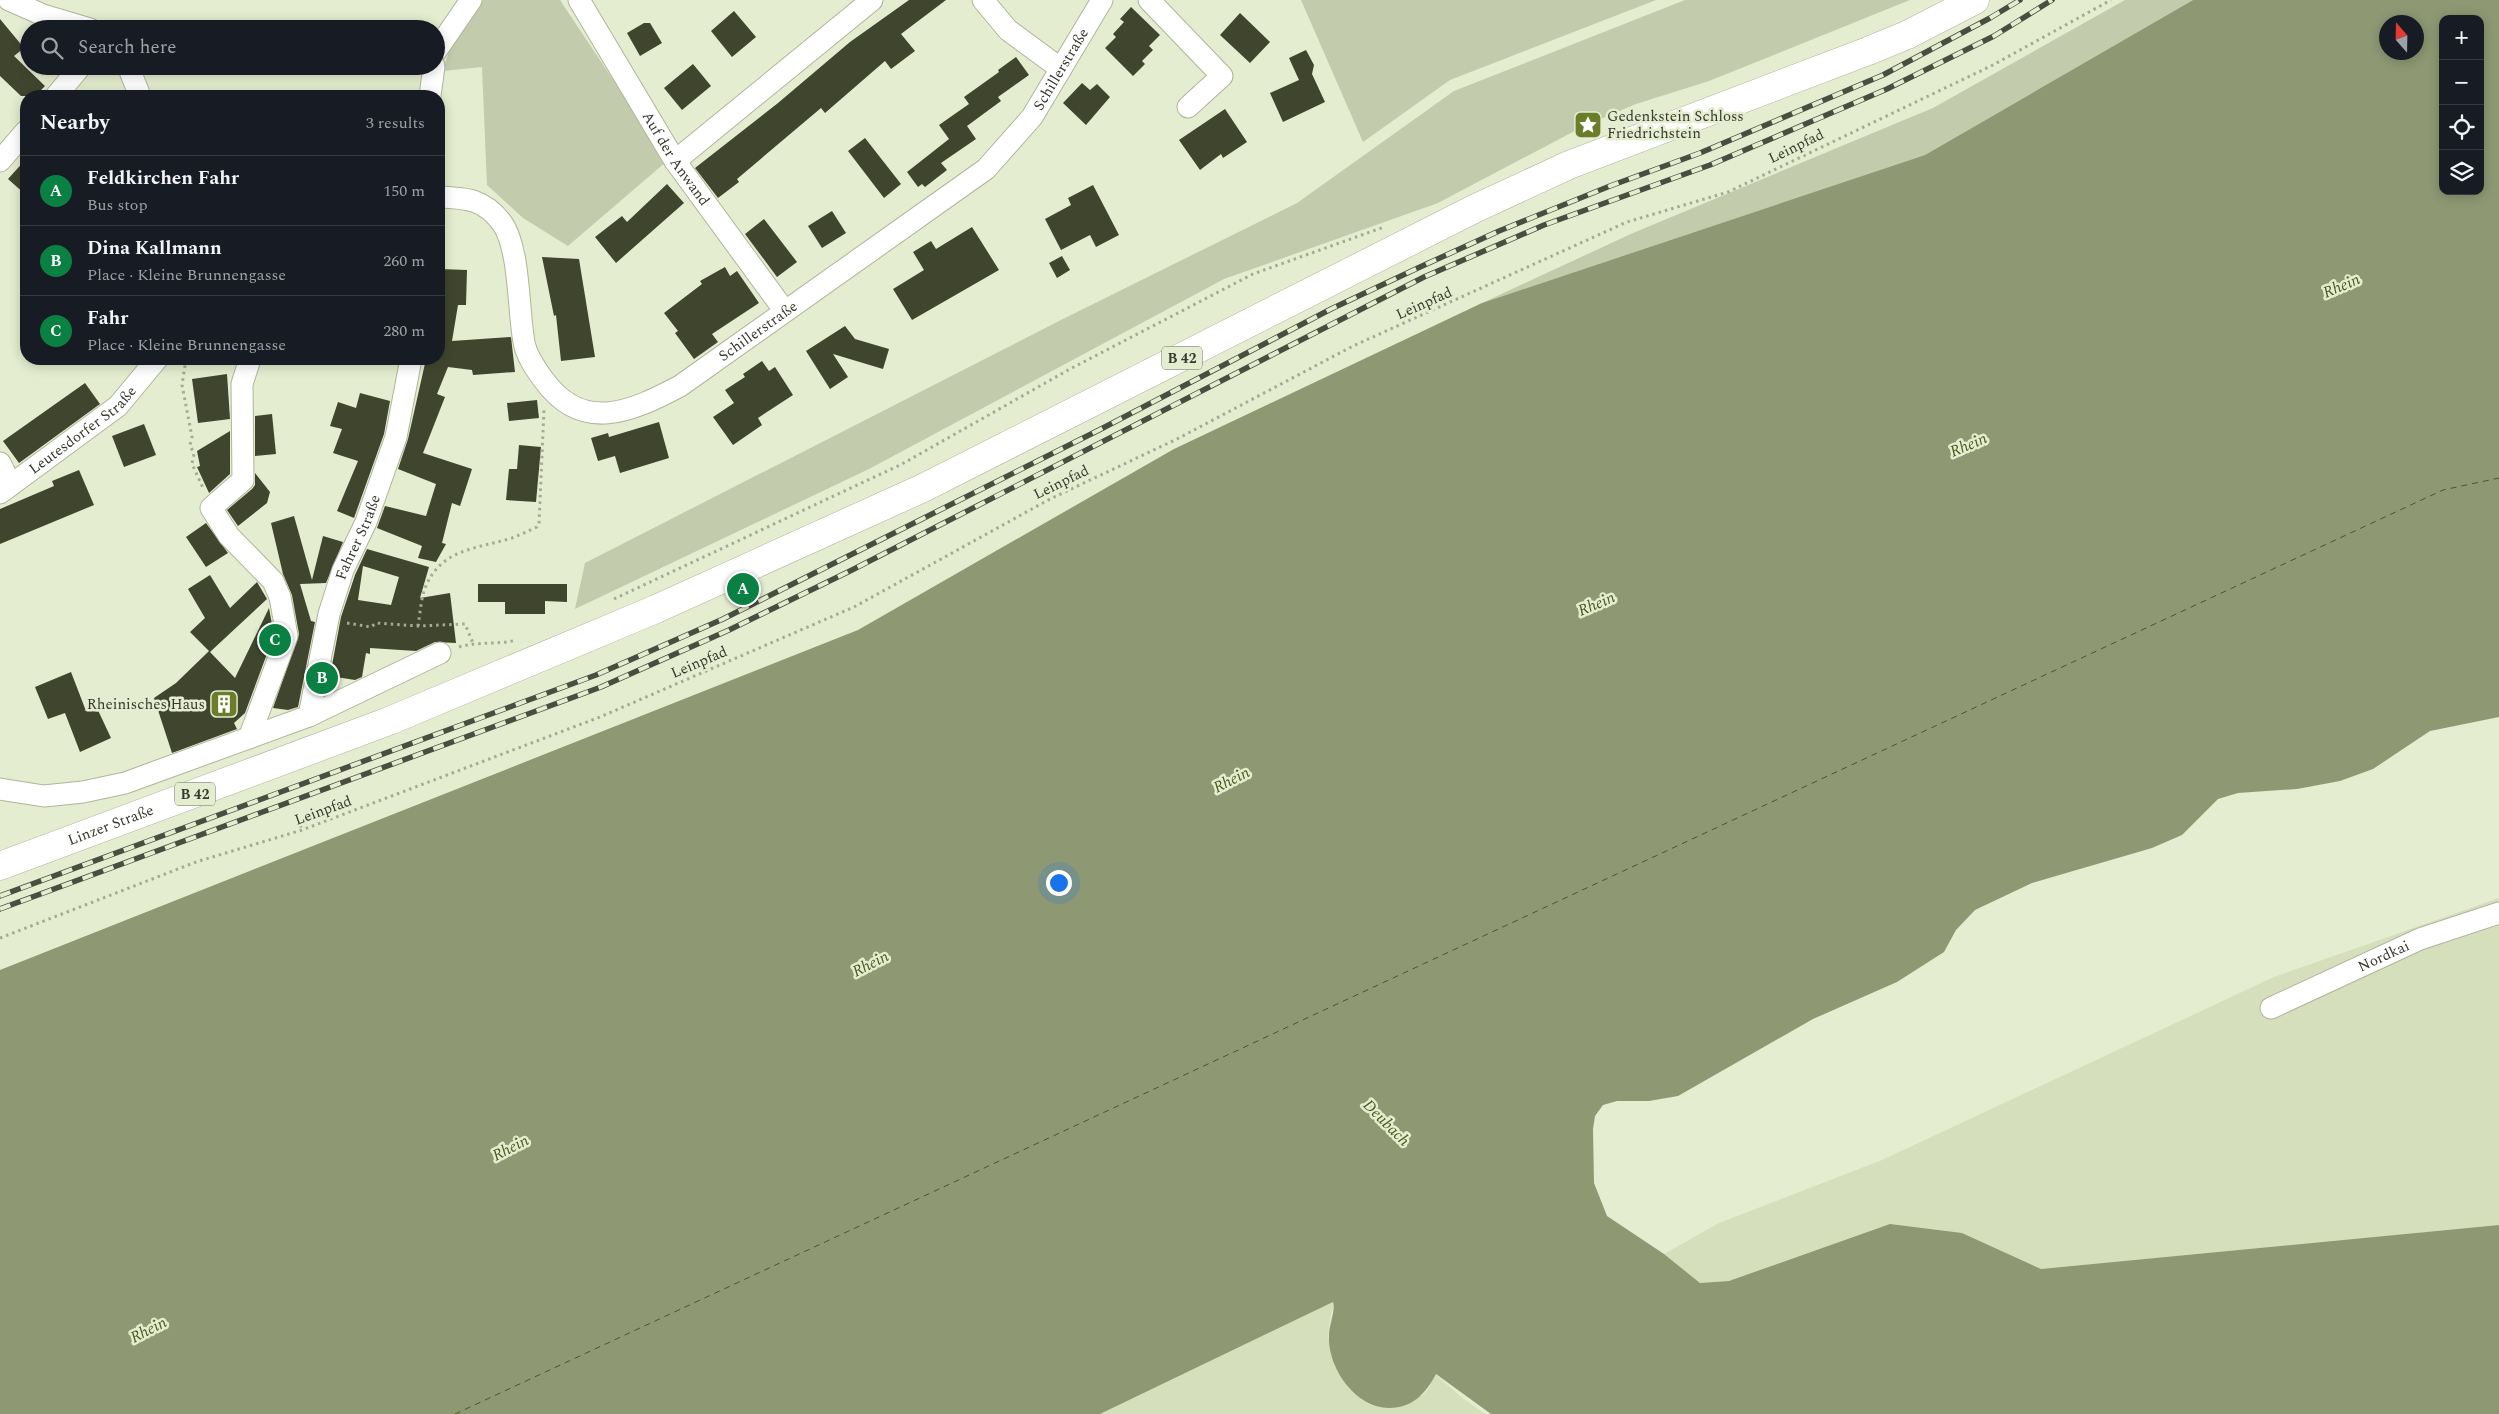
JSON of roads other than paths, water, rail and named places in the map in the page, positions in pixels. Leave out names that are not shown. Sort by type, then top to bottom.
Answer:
[{"type":"main road","name":"Linzer Straße","points":[[0,866],[390,721],[656,609],[923,488],[1474,209],[1570,165],[1907,35],[1975,0]]},
{"type":"street","points":[[9,0],[60,20]]},
{"type":"street","points":[[445,38],[471,0]]},
{"type":"street","name":"Auf der Anwand","points":[[579,0],[675,161],[784,310]]},
{"type":"street","points":[[675,161],[872,0]]},
{"type":"street","points":[[983,0],[1008,30],[1062,69]]},
{"type":"street","name":"Schillerstraße","points":[[445,197],[470,198],[490,210],[503,224],[510,242],[524,344],[535,368],[547,385],[570,406],[595,413],[624,411],[644,406],[680,386],[784,310],[986,169],[1032,117],[1102,0]]},
{"type":"street","points":[[1149,0],[1222,76],[1188,107]]},
{"type":"street","points":[[61,90],[74,75]]},
{"type":"street","points":[[132,75],[138,90]]},
{"type":"street","points":[[431,90],[433,75]]},
{"type":"street","points":[[0,160],[20,138]]},
{"type":"street","name":"Leutesdorfer Straße","points":[[6,489],[118,406],[152,365]]},
{"type":"street","points":[[248,365],[242,384],[243,480],[212,508],[229,536],[273,581],[280,597],[286,625],[286,636],[249,738]]},
{"type":"street","name":"Fahrer Straße","points":[[309,716],[328,620],[343,570],[366,522],[396,437],[411,365]]},
{"type":"street","points":[[0,463],[6,489]]},
{"type":"street","points":[[0,789],[44,796],[83,792],[125,783],[309,716],[440,653]]},
{"type":"street","name":"Nordkai","points":[[2271,1008],[2420,939],[2499,913]]},
{"type":"water","points":[[2193,0],[2499,0],[2499,717],[2430,731],[2373,769],[2340,781],[2297,789],[2238,793],[2218,799],[2182,835],[2152,848],[2032,883],[1975,910],[1956,930],[1944,952],[1897,982],[1813,1019],[1678,1096],[1649,1101],[1617,1101],[1603,1105],[1595,1116],[1593,1129],[1594,1183],[1607,1216],[1664,1254],[1700,1283],[1729,1281],[1890,1224],[1962,1233],[2041,1269],[2499,1225],[2499,1414],[1491,1414],[1436,1374],[1418,1398],[1405,1405],[1389,1408],[1365,1401],[1346,1384],[1338,1372],[1330,1347],[1329,1331],[1334,1309],[1333,1302],[1100,1414],[0,1414],[0,970],[858,630],[1174,449],[1482,303],[1925,155]]},
{"type":"railway","points":[[0,896],[596,675],[723,619],[1101,429],[1331,309],[1499,231],[1610,186],[1700,153],[1883,75],[2020,0]]},
{"type":"railway","points":[[0,909],[601,687],[729,630],[852,570],[1424,277],[1544,225],[1710,165],[1887,89],[1994,36],[2052,0]]},
{"type":"place","name":"Gedenkstein Schloss Friedrichstein","points":[[1588,125]]},
{"type":"place","name":"Feldkirchen Fahr","points":[[743,589]]},
{"type":"place","name":"Fahr","points":[[275,640]]},
{"type":"place","name":"Dina Kallmann","points":[[322,678]]},
{"type":"place","name":"Rheinisches Haus","points":[[224,704]]},
{"type":"water label","name":"Rhein","points":[[2341,285]]},
{"type":"water label","name":"Rhein","points":[[1968,444]]},
{"type":"water label","name":"Rhein","points":[[1596,603]]},
{"type":"water label","name":"Rhein","points":[[1231,779]]},
{"type":"water label","name":"Rhein","points":[[870,963]]},
{"type":"water label","name":"Deubach","points":[[1387,1122]]},
{"type":"water label","name":"Rhein","points":[[510,1147]]},
{"type":"water label","name":"Rhein","points":[[148,1329]]}]
